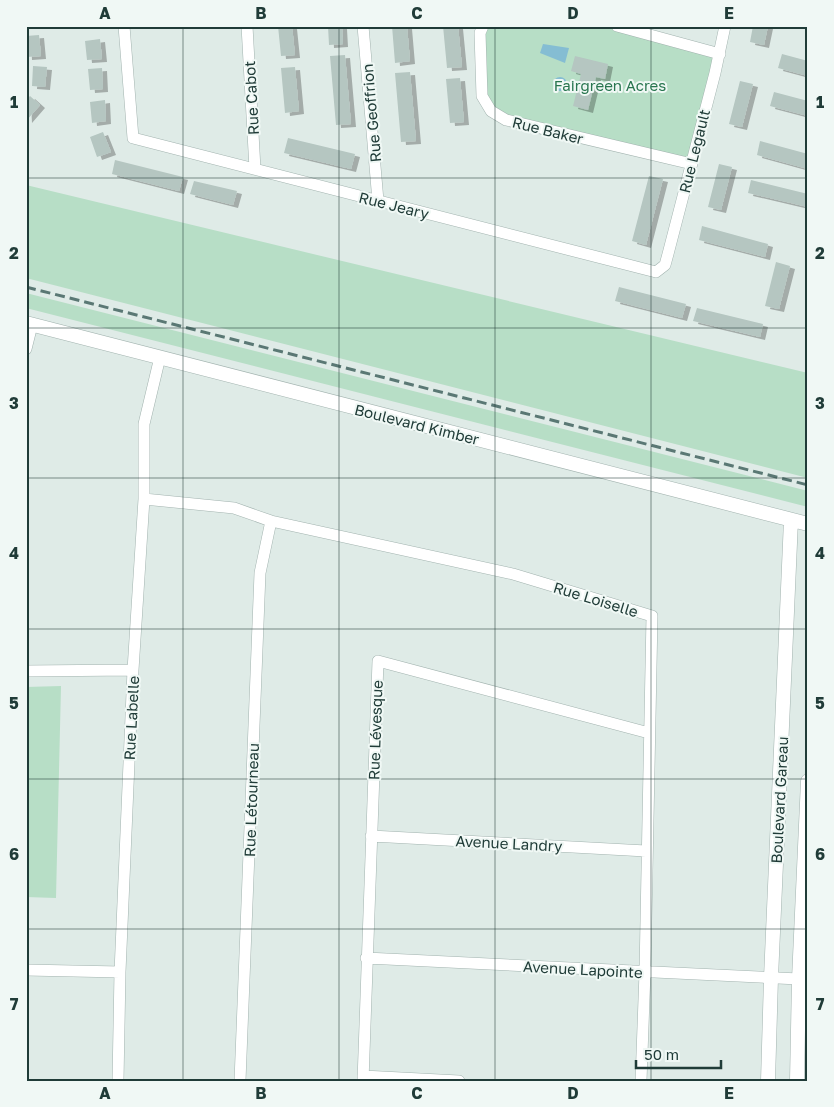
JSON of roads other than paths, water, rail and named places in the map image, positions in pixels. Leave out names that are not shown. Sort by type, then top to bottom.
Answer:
[{"type":"street","name":"Rue Jeary","points":[[124,26],[133,138],[656,272]]},
{"type":"street","name":"Rue Cabot","points":[[247,26],[255,169]]},
{"type":"street","name":"Rue Geoffrion","points":[[364,26],[378,201]]},
{"type":"street","name":"Rue Baker","points":[[483,26],[480,33],[482,96],[491,111],[506,120],[692,164]]},
{"type":"street","points":[[617,26],[720,54]]},
{"type":"street","name":"Rue Legault","points":[[656,272],[665,264],[720,54],[725,26]]},
{"type":"street","points":[[26,349],[29,324]]},
{"type":"street","name":"Boulevard Kimber","points":[[29,324],[808,524]]},
{"type":"street","name":"Rue Labelle","points":[[118,1081],[120,972],[144,499],[144,424],[160,357]]},
{"type":"street","name":"Rue Loiselle","points":[[144,499],[234,508],[271,521],[513,574],[652,616],[641,1081]]},
{"type":"street","name":"Boulevard Gareau","points":[[768,1081],[791,520]]},
{"type":"street","name":"Rue Létourneau","points":[[240,1081],[260,573],[271,521]]},
{"type":"street","name":"Rue Lévesque","points":[[363,1078],[378,661],[649,733]]},
{"type":"street","points":[[26,671],[134,670]]},
{"type":"street","name":"Boulevard Gareau","points":[[797,1081],[808,781]]},
{"type":"street","name":"Avenue Landry","points":[[371,836],[646,851]]},
{"type":"street","name":"Avenue Lapointe","points":[[366,958],[771,978],[802,975]]},
{"type":"street","points":[[26,970],[120,972]]},
{"type":"street","points":[[363,1078],[459,1081]]},
{"type":"water","points":[[543,44],[569,48],[565,63],[540,53]]},
{"type":"water","points":[[560,77],[565,79],[567,84],[565,89],[560,91],[555,89],[553,84],[555,79]]},
{"type":"railway","points":[[26,287],[808,485]]},
{"type":"park label","name":"Fairgreen Acres","points":[[610,85]]}]
